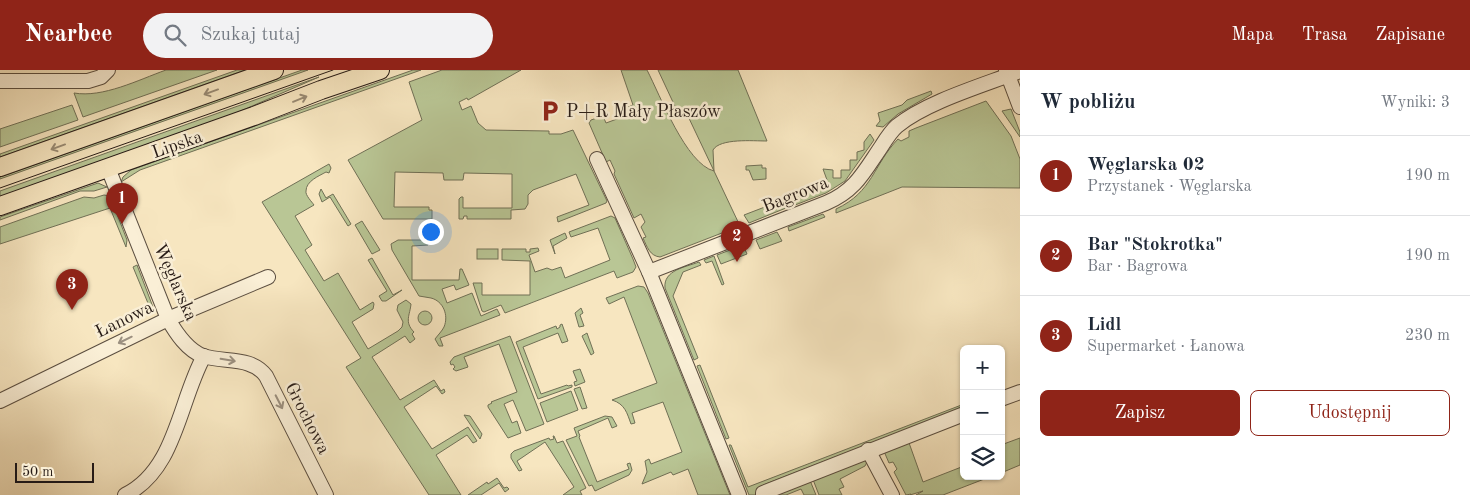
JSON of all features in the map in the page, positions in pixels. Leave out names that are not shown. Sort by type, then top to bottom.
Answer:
[{"type":"main road","name":"Lipska","points":[[0,167],[274,70]]},
{"type":"main road","name":"Lipska","points":[[0,206],[380,70]]},
{"type":"street","points":[[0,81],[81,76],[102,77],[108,70]]},
{"type":"street","name":"Lipska","points":[[352,79],[371,70]]},
{"type":"street","points":[[1011,72],[1020,107]]},
{"type":"street","name":"Bagrowa","points":[[649,272],[843,195],[858,181],[886,138],[905,120],[949,98],[1011,72]]},
{"type":"street","points":[[597,159],[649,272],[739,495]]},
{"type":"street","name":"Węglarska","points":[[108,168],[168,319],[175,332],[194,351],[204,356],[252,364]]},
{"type":"street","name":"Łanowa","points":[[0,401],[168,319],[268,277]]},
{"type":"street","points":[[125,495],[138,489],[167,451],[196,371],[204,356]]},
{"type":"street","name":"Grochowa","points":[[252,364],[260,368],[266,376],[326,495]]},
{"type":"street","points":[[1005,398],[1020,392]]},
{"type":"street","points":[[763,495],[763,493],[868,450],[960,416]]},
{"type":"street","points":[[868,450],[892,495]]},
{"type":"green space","points":[[166,70],[217,70],[83,117],[74,93],[85,94],[108,91]]},
{"type":"green space","points":[[237,70],[245,70],[0,157],[0,154]]},
{"type":"green space","points":[[302,70],[308,70],[0,179],[0,177]]},
{"type":"green space","points":[[413,70],[421,70],[140,170],[121,182],[123,177],[131,170]]},
{"type":"green space","points":[[442,70],[521,70],[468,100],[467,98],[459,102],[462,110],[471,106],[478,123],[486,130],[549,131],[549,134],[561,134],[573,130],[607,201],[606,203],[558,222],[557,217],[589,205],[576,174],[533,190],[528,195],[528,204],[525,209],[511,210],[511,219],[467,219],[467,216],[464,216],[463,219],[459,219],[459,199],[461,197],[463,197],[463,208],[512,208],[512,174],[464,173],[463,180],[444,180],[443,173],[395,172],[394,207],[429,207],[429,210],[432,210],[432,219],[383,219],[348,160],[422,120],[409,82]]},
{"type":"green space","points":[[621,70],[647,70],[684,143],[704,166],[714,171],[740,226],[660,257],[654,255],[649,250],[643,238],[646,237],[641,227],[645,222],[641,214],[634,218],[614,174],[615,171],[610,160],[606,162],[589,123],[591,120],[603,116],[606,123],[628,115],[626,108],[633,105]]},
{"type":"green space","points":[[658,70],[738,70],[767,141],[737,141],[717,146],[713,150],[714,171],[686,112],[679,115]]},
{"type":"green space","points":[[319,77],[236,113],[0,197],[0,191]]},
{"type":"green space","points":[[931,91],[932,94],[898,114],[883,127],[876,126],[880,121],[878,113],[902,105],[907,100]]},
{"type":"green space","points":[[986,101],[1011,136],[1020,159],[1020,188],[902,187],[836,213],[836,209],[858,195],[898,139],[901,141],[909,137],[909,131]]},
{"type":"green space","points":[[72,105],[78,120],[0,147],[0,129]]},
{"type":"green space","points":[[1011,109],[1020,132],[1020,137],[1002,111]]},
{"type":"green space","points":[[870,134],[874,140],[845,181],[826,193],[790,207],[787,199],[827,180],[823,169],[833,170],[833,178],[841,178],[841,170],[850,170],[850,160],[857,160],[857,152],[864,150],[864,142]]},
{"type":"green space","points":[[329,164],[331,168],[329,173],[326,172],[308,184],[306,193],[314,205],[295,216],[312,245],[305,250],[324,281],[338,273],[360,310],[373,302],[373,309],[352,322],[368,349],[402,327],[403,322],[397,310],[398,305],[406,300],[411,304],[408,322],[414,332],[412,334],[415,339],[410,343],[405,336],[372,357],[400,400],[434,380],[441,391],[444,389],[445,392],[442,394],[436,386],[404,407],[432,449],[468,427],[477,441],[473,443],[467,435],[436,455],[461,495],[429,495],[346,367],[361,358],[262,202]]},
{"type":"green space","points":[[762,165],[762,168],[766,168],[766,179],[753,180],[749,170],[746,170],[746,166]]},
{"type":"green space","points":[[98,183],[107,187],[94,191],[80,191],[0,220],[0,217]]},
{"type":"green space","points":[[321,189],[326,198],[333,194],[351,224],[348,226],[330,197],[322,202],[319,194]]},
{"type":"green space","points":[[104,195],[110,196],[127,240],[126,247],[110,208],[0,244],[0,227],[84,197],[94,198]]},
{"type":"green space","points":[[783,200],[786,208],[749,223],[744,215]]},
{"type":"green space","points":[[823,214],[825,217],[789,231],[788,227]]},
{"type":"green space","points":[[611,216],[615,218],[633,259],[636,267],[633,272],[617,278],[614,271],[505,313],[501,305],[484,312],[482,311],[473,283],[482,283],[482,295],[530,295],[530,261],[502,260],[502,249],[526,249],[526,252],[530,252],[530,249],[538,248],[539,251],[529,255],[535,272],[547,268],[552,270],[561,267],[565,278],[610,260],[598,228],[571,237],[569,232]]},
{"type":"green space","points":[[362,221],[380,250],[372,254],[355,225]]},
{"type":"green space","points":[[777,232],[782,241],[760,249],[756,240]]},
{"type":"green space","points":[[565,233],[567,238],[553,246],[555,254],[550,240]]},
{"type":"green space","points":[[398,240],[428,240],[428,245],[412,246],[412,280],[459,280],[460,269],[462,269],[469,285],[456,290],[454,285],[442,289],[447,303],[472,293],[481,316],[497,309],[500,315],[440,338],[443,346],[439,346],[435,339],[445,322],[444,309],[439,302],[431,298],[419,296],[392,250],[391,244]]},
{"type":"green space","points":[[743,245],[747,254],[721,264],[717,255]]},
{"type":"green space","points":[[477,249],[498,249],[498,259],[477,259]]},
{"type":"green space","points":[[714,256],[724,284],[722,285],[712,261],[706,263],[704,260]]},
{"type":"green space","points":[[372,258],[393,295],[402,290],[386,301],[382,301],[379,296],[387,291],[368,260]]},
{"type":"green space","points":[[699,262],[701,265],[683,272],[673,296],[698,358],[694,360],[665,288],[665,282],[671,273],[676,270]]},
{"type":"green space","points":[[137,265],[153,307],[150,308],[133,267]]},
{"type":"green space","points":[[638,286],[644,287],[648,293],[730,495],[698,495],[688,469],[673,475],[671,472],[642,484],[647,472],[645,461],[649,459],[651,464],[682,452],[663,402],[632,413],[635,423],[631,424],[623,406],[612,400],[657,383],[624,297],[609,304],[606,298]]},
{"type":"green space","points":[[581,308],[583,313],[580,315],[584,326],[579,327],[575,313]]},
{"type":"green space","points":[[425,311],[430,313],[432,318],[430,323],[425,325],[420,323],[418,318],[420,313]]},
{"type":"green space","points":[[562,324],[568,341],[562,343],[558,333],[523,347],[541,394],[572,385],[572,387],[538,399],[516,342],[556,326],[557,329]]},
{"type":"green space","points":[[587,333],[594,353],[591,355],[582,336]]},
{"type":"green space","points":[[510,336],[544,424],[526,431],[513,400],[504,404],[512,423],[517,421],[521,433],[508,438],[488,407],[491,402],[517,392],[499,344],[464,357],[468,367],[456,371],[450,362],[454,357]]},
{"type":"green space","points":[[700,365],[729,438],[726,439],[697,366]]},
{"type":"green space","points":[[580,369],[585,382],[575,386],[574,382],[577,381],[573,371]]},
{"type":"green space","points":[[580,387],[587,408],[582,409],[574,389]]},
{"type":"green space","points":[[571,391],[578,410],[547,422],[540,403]]},
{"type":"green space","points":[[960,406],[960,409],[763,485],[758,495],[749,495],[729,445],[731,445],[748,487]]},
{"type":"green space","points":[[464,415],[470,416],[482,434],[480,439]]},
{"type":"green space","points":[[605,416],[612,417],[617,426],[612,428],[608,418],[578,431],[597,482],[629,469],[627,464],[630,463],[632,470],[629,475],[595,491],[592,485],[589,486],[566,440],[577,436],[574,428]]},
{"type":"green space","points":[[553,436],[557,443],[563,441],[586,488],[580,491],[582,495],[563,495],[574,487],[545,442],[517,461],[522,470],[519,471],[511,458],[511,454],[514,451],[549,438],[550,440],[554,439]]},
{"type":"green space","points":[[1020,438],[1020,465],[1005,471],[1005,444]]},
{"type":"green space","points":[[908,440],[923,482],[960,468],[960,480],[982,480],[943,495],[916,495],[923,491],[906,495],[894,472],[897,469],[893,462],[889,463],[883,449]]},
{"type":"green space","points":[[864,459],[867,462],[865,466],[840,479],[844,487],[839,489],[842,495],[819,495],[812,477]]},
{"type":"green space","points":[[497,478],[504,488],[507,487],[509,489],[505,492],[499,483],[481,495],[468,495],[487,482],[488,484]]},
{"type":"green space","points":[[809,478],[816,495],[804,495],[801,489],[786,495],[773,495]]},
{"type":"tram line","points":[[0,188],[333,70]]},
{"type":"place","name":"P+R Mały Płaszów","points":[[550,111]]},
{"type":"place","name":"Węglarska 02","points":[[122,224]]},
{"type":"place","name":"Bar \"Stokrotka\"","points":[[737,262]]},
{"type":"place","name":"Lidl","points":[[72,310]]}]
